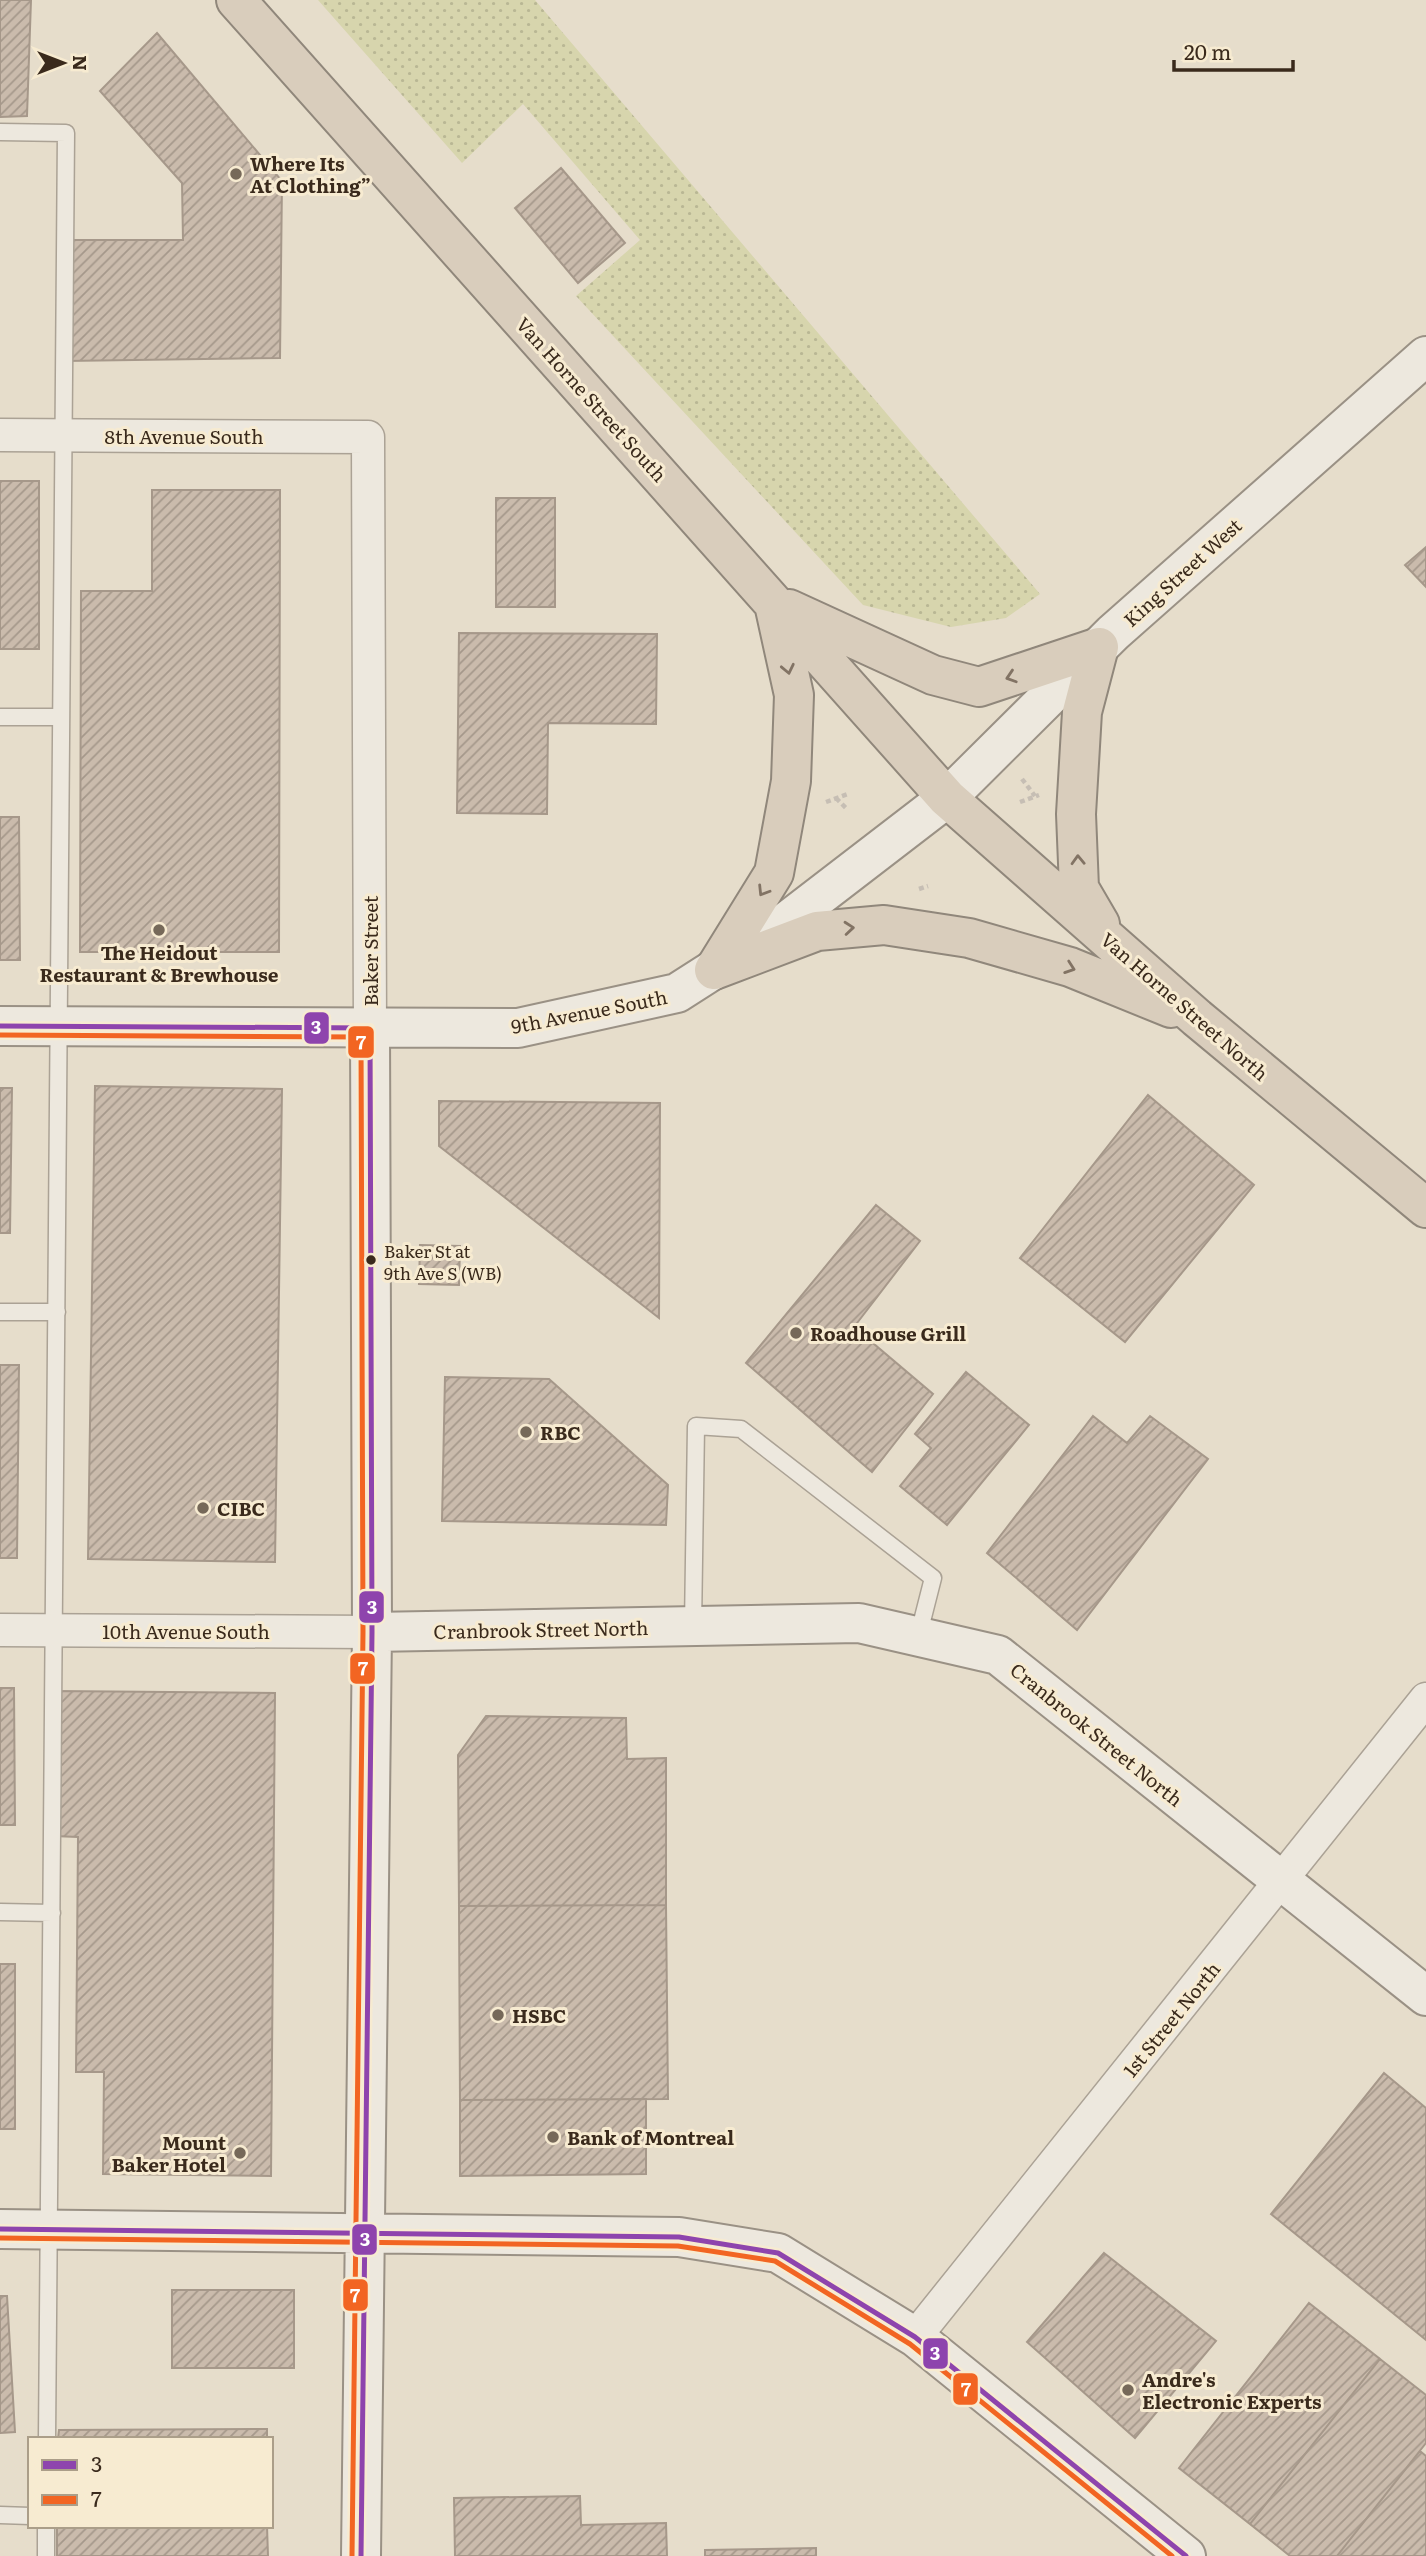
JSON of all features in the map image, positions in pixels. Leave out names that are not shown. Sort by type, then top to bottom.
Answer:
[{"type":"highway","name":"Van Horne Street South","points":[[236,0],[947,798]]},
{"type":"highway","points":[[774,602],[933,675],[979,688],[1099,647]]},
{"type":"highway","points":[[714,970],[774,873],[791,781],[794,695],[774,602]]},
{"type":"highway","points":[[1099,647],[1082,712],[1076,814],[1079,888],[1112,944]]},
{"type":"highway","name":"Van Horne Street North","points":[[947,798],[1196,1018],[1426,1208]]},
{"type":"highway","points":[[714,970],[817,931],[884,925],[969,938],[1070,967],[1196,1018]]},
{"type":"street","name":"King Street West","points":[[947,798],[1099,647],[1426,356]]},
{"type":"street","name":"8th Avenue South","points":[[0,435],[368,437]]},
{"type":"street","name":"Baker Street","points":[[360,2556],[372,1632],[368,437]]},
{"type":"street","name":"9th Avenue South","points":[[0,1026],[518,1028],[677,993],[774,932],[947,798]]},
{"type":"street","name":"Cranbrook Street North","points":[[372,1632],[859,1623],[998,1655],[1426,1996]]},
{"type":"street","name":"10th Avenue South","points":[[0,1630],[372,1632]]},
{"type":"street","name":"1st Street North","points":[[915,2337],[1426,1699]]},
{"type":"street","points":[[0,2230],[679,2237],[778,2253],[915,2337],[1186,2556]]},
{"type":"lane","points":[[0,132],[66,133],[47,2437]]},
{"type":"lane","points":[[0,718],[61,717]]},
{"type":"lane","points":[[0,1312],[57,1312]]},
{"type":"lane","points":[[693,1626],[696,1426],[741,1429],[933,1578],[918,1637]]},
{"type":"lane","points":[[0,1912],[52,1913]]},
{"type":"lane","points":[[0,2515],[28,2516]]},
{"type":"lane","points":[[46,2556],[47,2528]]},
{"type":"path","points":[[1022,778],[1035,796]]},
{"type":"path","points":[[825,803],[848,794]]},
{"type":"path","points":[[836,798],[846,808]]},
{"type":"shaded area","points":[[318,0],[535,0],[1040,594],[1006,618],[951,627],[863,605],[576,296],[640,240],[523,104],[462,163]]},
{"type":"building","points":[[0,0],[31,0],[27,116],[0,117]]},
{"type":"building","points":[[157,33],[282,181],[280,358],[66,361],[69,240],[183,240],[182,183],[100,91]]},
{"type":"building","points":[[561,168],[625,243],[578,283],[515,208]]},
{"type":"building","points":[[0,481],[39,481],[39,649],[0,649]]},
{"type":"building","points":[[152,490],[280,490],[279,952],[80,952],[81,591],[152,591]]},
{"type":"building","points":[[496,498],[555,498],[555,607],[496,607]]},
{"type":"building","points":[[1426,547],[1426,587],[1405,565]]},
{"type":"building","points":[[459,633],[657,634],[656,724],[548,723],[547,814],[457,813]]},
{"type":"building","points":[[0,817],[19,817],[20,960],[0,960]]},
{"type":"building","points":[[95,1086],[282,1089],[275,1562],[88,1559]]},
{"type":"building","points":[[0,1088],[12,1088],[10,1233],[0,1233]]},
{"type":"building","points":[[1148,1095],[1254,1185],[1125,1342],[1020,1258]]},
{"type":"building","points":[[439,1101],[660,1103],[659,1318],[439,1146]]},
{"type":"building","points":[[876,1205],[920,1241],[854,1327],[933,1394],[872,1472],[746,1363]]},
{"type":"building","points":[[420,1245],[460,1246],[459,1285],[419,1284]]},
{"type":"building","points":[[0,1365],[19,1365],[17,1558],[0,1558]]},
{"type":"building","points":[[966,1372],[1029,1425],[947,1525],[900,1486],[931,1448],[915,1434]]},
{"type":"building","name":"RBC","points":[[445,1377],[549,1379],[668,1485],[666,1525],[442,1521]]},
{"type":"building","points":[[1093,1416],[1127,1443],[1150,1416],[1208,1459],[1077,1630],[987,1553]]},
{"type":"building","points":[[0,1688],[14,1688],[15,1825],[0,1825]]},
{"type":"building","points":[[55,1691],[275,1693],[271,2176],[103,2174],[104,2072],[76,2072],[78,1837],[54,1836]]},
{"type":"building","points":[[486,1716],[626,1718],[627,1759],[666,1758],[666,1905],[459,1906],[458,1755]]},
{"type":"building","points":[[666,1905],[668,2099],[460,2100],[459,1906]]},
{"type":"building","points":[[0,1964],[15,1964],[15,2129],[0,2129]]},
{"type":"building","points":[[1384,2073],[1426,2108],[1426,2340],[1271,2214]]},
{"type":"building","name":"Bank of Montreal","points":[[646,2099],[646,2174],[460,2176],[460,2100]]},
{"type":"building","name":"Andre's Electronic Experts","points":[[1104,2253],[1216,2341],[1135,2438],[1027,2342]]},
{"type":"building","points":[[172,2290],[294,2290],[294,2368],[172,2368]]},
{"type":"building","points":[[0,2296],[7,2296],[15,2432],[0,2433]]},
{"type":"building","points":[[1309,2303],[1380,2359],[1250,2524],[1179,2468]]},
{"type":"building","points":[[1380,2359],[1426,2395],[1426,2443],[1337,2556],[1290,2556],[1250,2524]]},
{"type":"building","points":[[267,2429],[267,2437],[58,2437],[59,2430]]},
{"type":"building","points":[[1420,2451],[1426,2456],[1426,2556],[1337,2556]]},
{"type":"building","points":[[580,2496],[581,2525],[666,2523],[667,2556],[455,2556],[454,2498]]},
{"type":"building","points":[[57,2528],[267,2528],[268,2556],[57,2556]]},
{"type":"building","points":[[816,2548],[816,2556],[705,2556],[705,2550]]},
{"type":"transit line","name":"3","points":[[0,1026],[370,1028],[372,1632],[361,2556]]},
{"type":"transit line","name":"7","points":[[0,1035],[361,1037],[363,1632],[352,2556]]},
{"type":"transit line","name":"3","points":[[0,2229],[679,2237],[778,2253],[915,2337],[1186,2556]]},
{"type":"transit line","name":"7","points":[[0,2238],[678,2246],[775,2261],[910,2344],[1172,2556]]},
{"type":"place","name":"Where Its At Clothing”","points":[[236,174]]},
{"type":"place","name":"The Heidout Restaurant & Brewhouse","points":[[159,930]]},
{"type":"place","name":"Baker St at 9th Ave S (WB)","points":[[371,1260]]},
{"type":"place","name":"Roadhouse Grill","points":[[796,1333]]},
{"type":"place","name":"RBC","points":[[526,1432]]},
{"type":"place","name":"CIBC","points":[[203,1508]]},
{"type":"place","name":"HSBC","points":[[498,2015]]},
{"type":"place","name":"Bank of Montreal","points":[[553,2137]]},
{"type":"place","name":"Mount Baker Hotel","points":[[240,2153]]},
{"type":"place","name":"Andre's Electronic Experts","points":[[1128,2390]]}]
